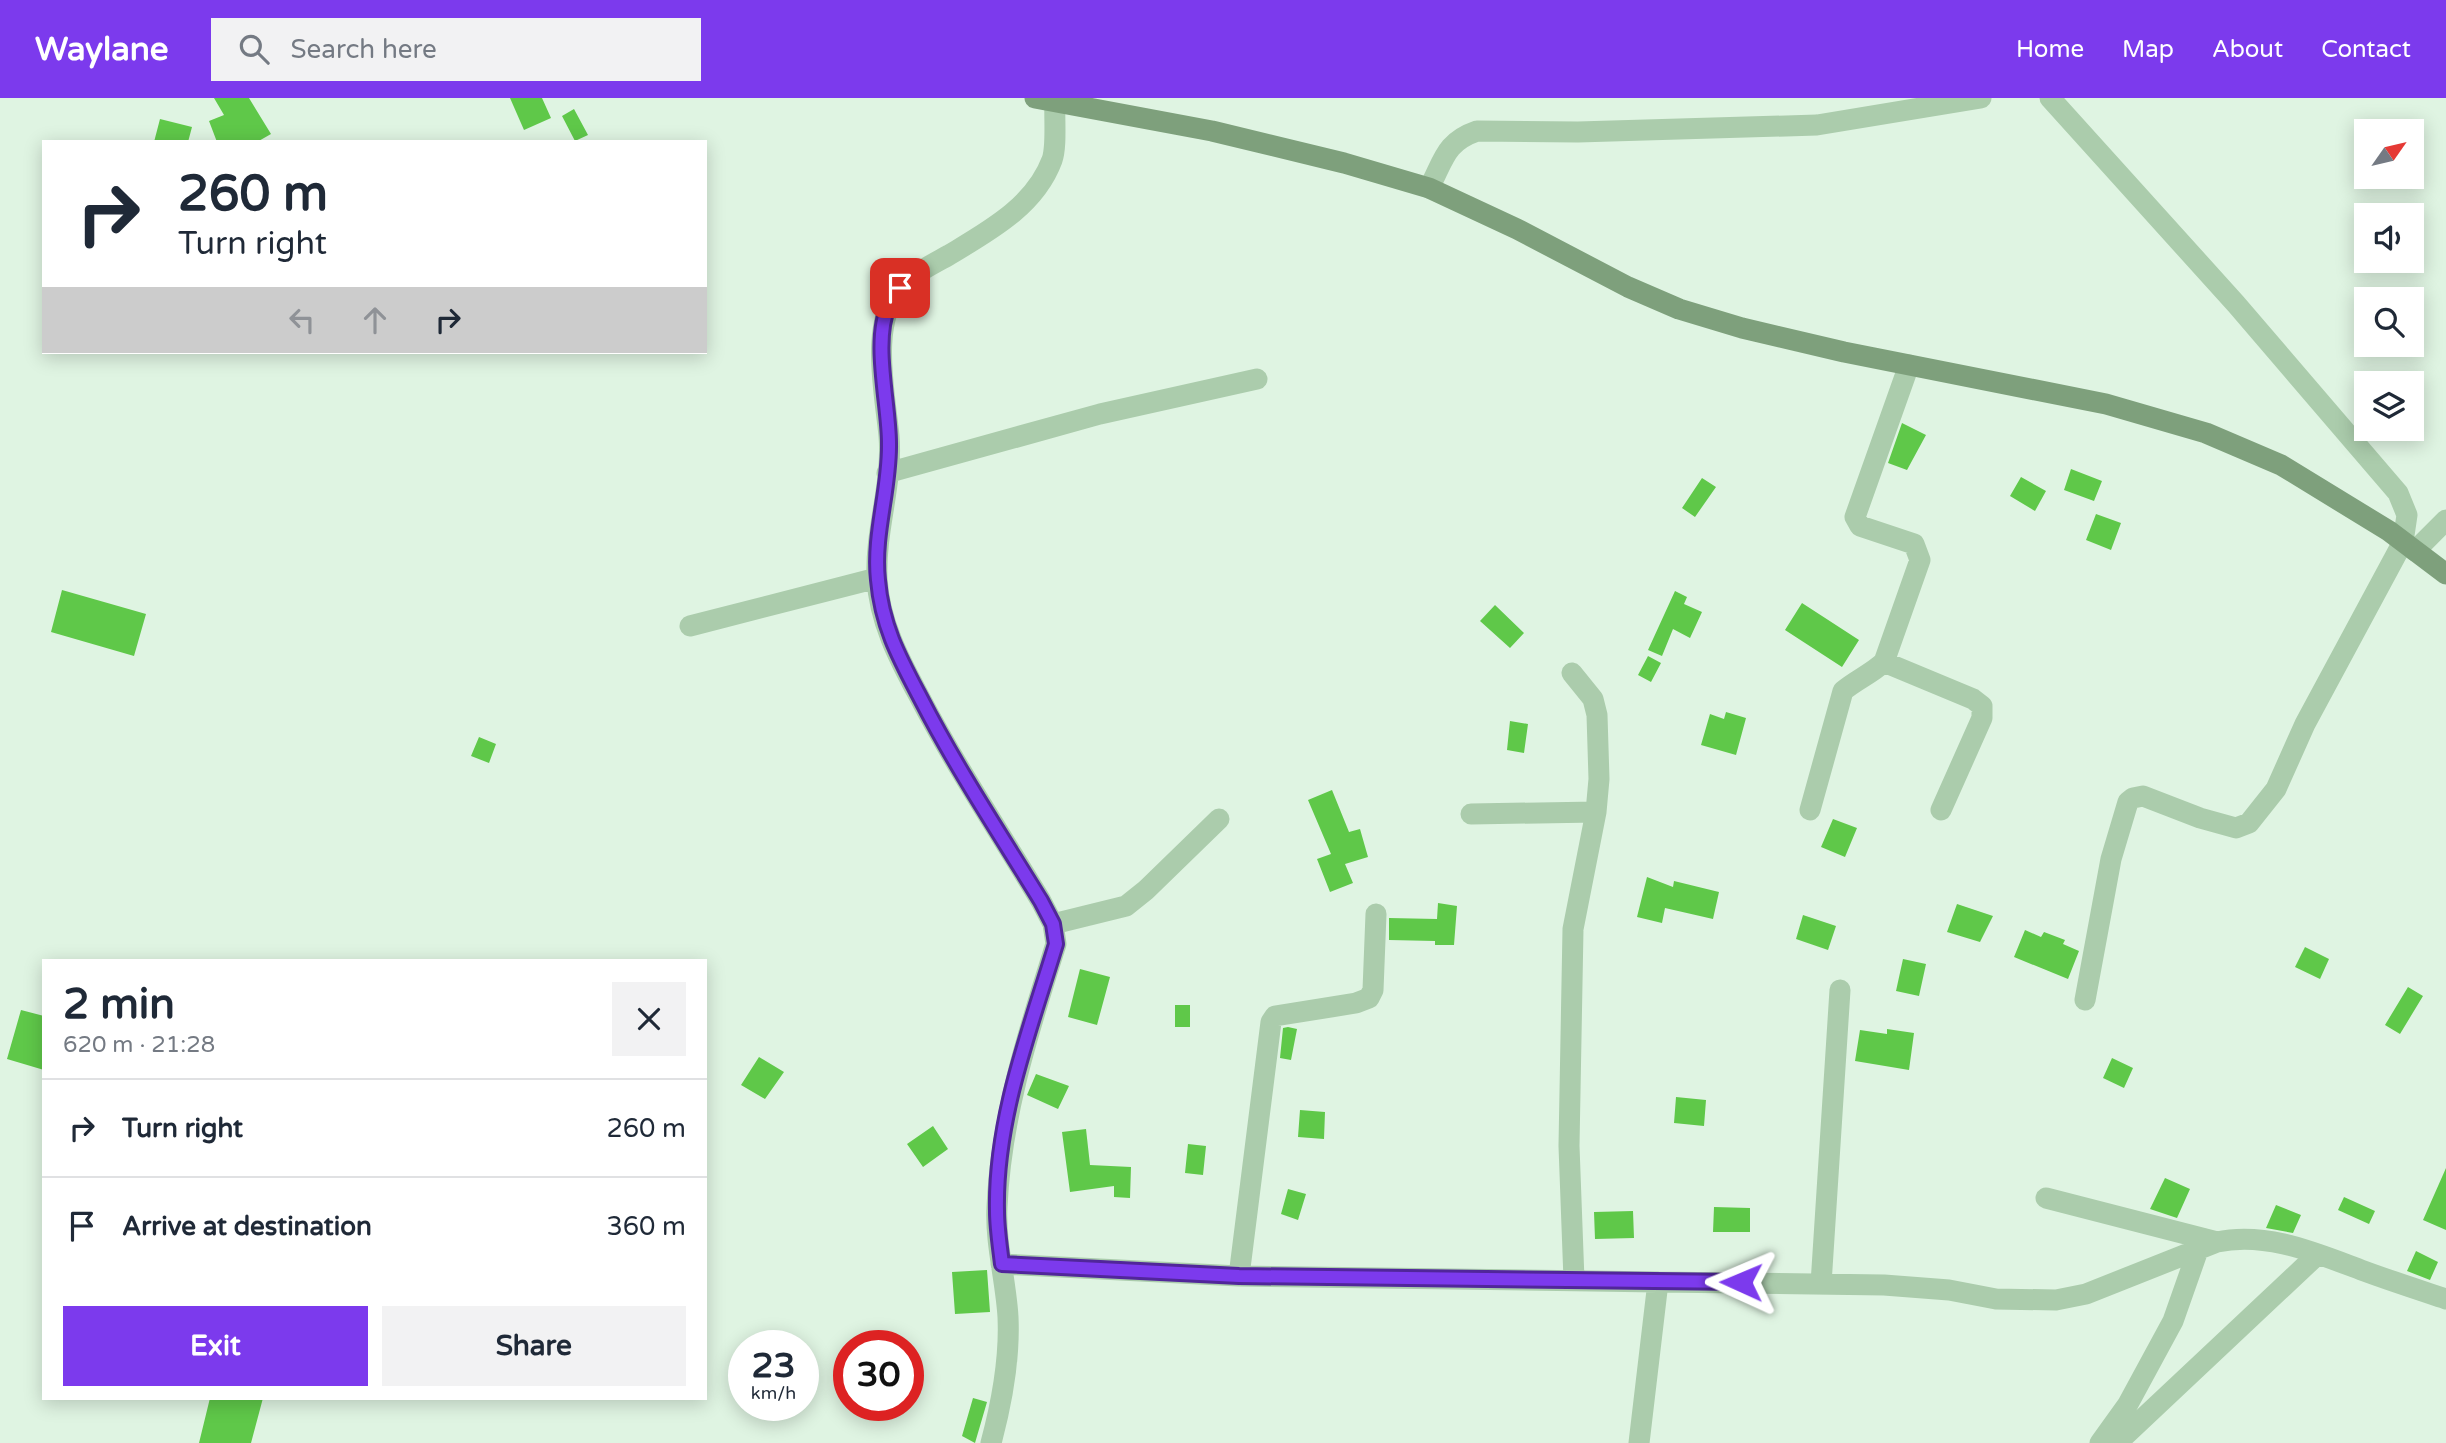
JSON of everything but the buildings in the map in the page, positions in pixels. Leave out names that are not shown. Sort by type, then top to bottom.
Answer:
[{"type":"street","points":[[1429,188],[1453,142],[1477,131],[1578,132],[1817,125],[1981,98]]},
{"type":"street","points":[[2050,98],[2236,304],[2398,493],[2407,515],[2409,546]]},
{"type":"street","points":[[991,1443],[1002,1402],[1008,1353],[1008,1316],[997,1211],[1000,1160],[1008,1108],[1056,944],[1053,924],[1006,842],[944,745],[892,643],[877,578],[890,443],[881,341],[888,306],[900,288],[917,274],[981,236],[1016,211],[1032,192],[1052,158],[1045,100],[1212,131],[1344,163],[1429,188],[1517,229],[1628,287],[1679,309],[1796,342],[2106,404],[2206,433],[2281,465],[2409,546],[2446,575]]},
{"type":"street","points":[[1810,810],[1843,691],[1853,682],[1873,673],[1884,662],[1920,560],[1914,544],[1860,526],[1855,516],[1909,365]]},
{"type":"street","points":[[887,473],[1100,414],[1256,379]]},
{"type":"street","points":[[2085,1000],[2111,859],[2128,803],[2133,798],[2143,796],[2200,818],[2236,828],[2249,823],[2276,789],[2305,724],[2409,546],[2446,520]]},
{"type":"street","points":[[690,626],[877,578]]},
{"type":"street","points":[[1884,662],[1973,699],[1982,706],[1982,718],[1941,810]]},
{"type":"street","points":[[1572,673],[1593,699],[1597,715],[1599,779],[1596,811],[1573,929],[1569,1146],[1573,1280]]},
{"type":"street","points":[[1472,814],[1596,811]]},
{"type":"street","points":[[1053,924],[1126,906],[1219,819]]},
{"type":"street","points":[[1239,1276],[1271,1022],[1275,1016],[1356,1003],[1369,998],[1373,990],[1376,914]]},
{"type":"street","points":[[1821,1284],[1840,990]]},
{"type":"street","points":[[2046,1198],[2207,1246]]},
{"type":"street","points":[[1002,1264],[1239,1276],[1884,1285],[1950,1290],[1996,1299],[2056,1300],[2086,1294],[2228,1239],[2264,1240],[2318,1254],[2446,1299]]},
{"type":"street","points":[[2100,1443],[2128,1404],[2173,1321],[2207,1246]]},
{"type":"street","points":[[2117,1443],[2318,1254]]},
{"type":"street","points":[[1639,1443],[1658,1282]]},
{"type":"route","points":[[900,288],[888,306],[881,341],[890,443],[879,536],[877,578],[882,608],[892,643],[902,664],[944,745],[1041,901],[1053,924],[1056,944],[1008,1108],[1000,1160],[997,1211],[1002,1264],[1239,1276],[1741,1282]]}]
